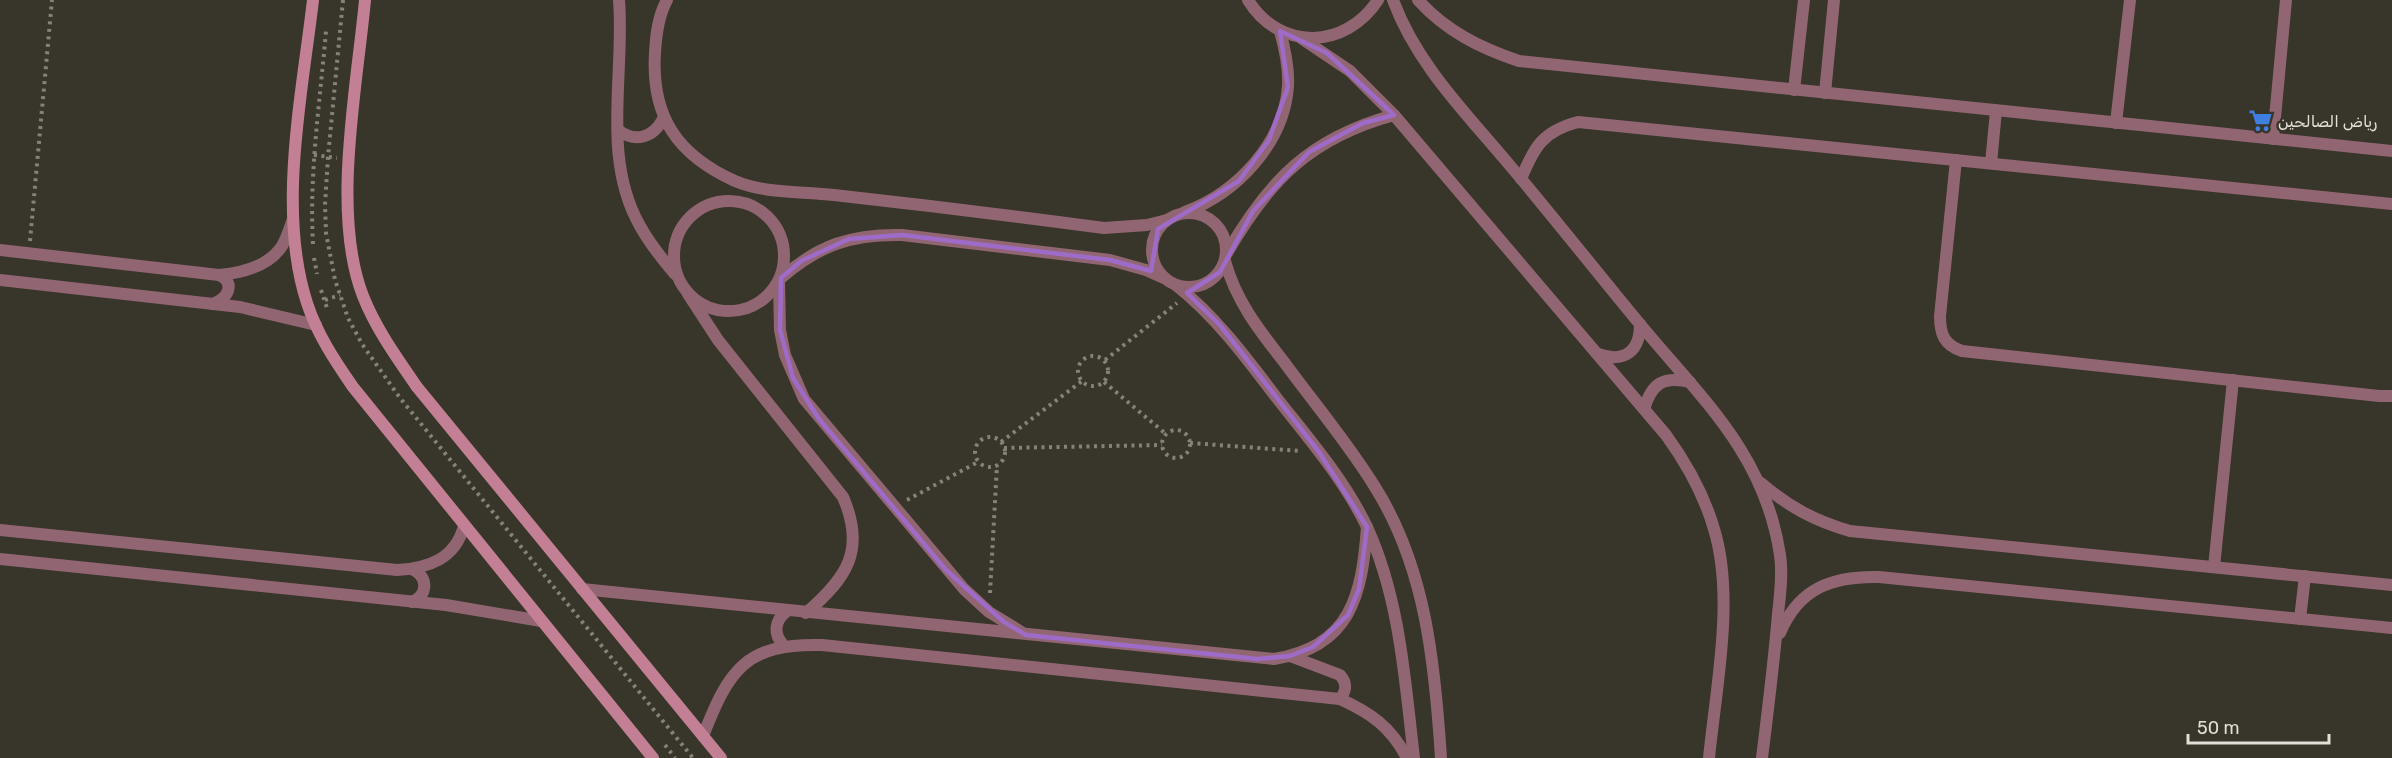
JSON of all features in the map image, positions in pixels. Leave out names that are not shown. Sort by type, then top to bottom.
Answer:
[{"type":"street","points":[[313,0],[296,153],[293,219],[300,275],[307,303],[316,325],[327,347],[353,387],[653,758]]},
{"type":"street","points":[[365,0],[349,159],[348,218],[354,262],[363,296],[377,325],[417,387],[721,758]]},
{"type":"street","points":[[619,0],[619,162],[626,194],[639,225],[656,252],[677,277],[718,340],[843,497],[850,514],[853,541],[848,567],[837,583],[807,613]]},
{"type":"street","points":[[667,0],[656,35],[654,67],[656,99],[663,119],[686,148],[700,160],[736,182],[766,190],[832,195],[1104,228],[1147,225],[1167,220],[1202,206],[1239,181],[1255,163],[1282,114],[1288,87],[1287,59],[1280,31]]},
{"type":"street","points":[[1239,0],[1251,5],[1266,22],[1280,31],[1301,38],[1350,71],[1394,115],[1598,354],[1666,435],[1687,464],[1715,530],[1724,602],[1708,758]]},
{"type":"street","points":[[1301,38],[1324,38],[1345,31],[1364,19],[1378,0]]},
{"type":"street","points":[[1393,0],[1427,64],[1640,324],[1717,412],[1740,446],[1760,482],[1773,519],[1781,558],[1776,642],[1762,758]]},
{"type":"street","points":[[1418,0],[1429,13],[1456,34],[1487,50],[1519,61],[2392,151]]},
{"type":"street","points":[[1794,90],[1804,0]]},
{"type":"street","points":[[1825,93],[1834,0]]},
{"type":"street","points":[[2116,123],[2130,0]]},
{"type":"street","points":[[2273,139],[2286,0]]},
{"type":"street","points":[[1990,163],[1996,111]]},
{"type":"street","points":[[1176,285],[1188,288],[1211,281],[1220,272],[1248,218],[1285,173],[1309,153],[1335,136],[1394,115]]},
{"type":"street","points":[[618,130],[626,135],[644,137],[652,134],[663,119]]},
{"type":"street","points":[[1521,179],[1537,145],[1548,134],[1562,126],[1578,122],[2392,204]]},
{"type":"street","points":[[1956,159],[1940,316],[1940,328],[1944,339],[1952,348],[1962,351],[2233,381],[2392,396]]},
{"type":"street","points":[[723,175],[740,202]]},
{"type":"street","points":[[740,202],[766,190]]},
{"type":"street","points":[[677,277],[673,257],[676,238],[686,220],[701,207],[720,200],[740,202],[758,208],[773,221],[783,239],[786,259],[780,280],[780,330],[785,355],[804,399],[958,583],[989,612],[1026,635]]},
{"type":"street","points":[[1181,214],[1192,213],[1204,216],[1214,222],[1221,232],[1225,242],[1229,278],[1243,307],[1359,462],[1389,513],[1406,550],[1419,589],[1428,629],[1441,758]]},
{"type":"street","points":[[0,250],[219,275],[237,273],[269,258],[282,246],[293,219]]},
{"type":"street","points":[[1164,278],[1155,268],[1152,248],[1158,229],[1167,220]]},
{"type":"street","points":[[688,294],[706,306],[726,312],[748,308],[766,298],[780,280],[801,261],[824,248],[849,239],[876,235],[902,235],[1110,260],[1137,267],[1176,285],[1220,325],[1343,484],[1367,527],[1392,602],[1414,758]]},
{"type":"street","points":[[213,304],[222,301],[228,294],[229,286],[225,278],[219,275]]},
{"type":"street","points":[[0,280],[213,304],[268,312],[316,325]]},
{"type":"street","points":[[1598,354],[1611,358],[1623,357],[1634,349],[1640,337],[1640,324]]},
{"type":"street","points":[[1644,409],[1648,394],[1659,383],[1675,379],[1690,382]]},
{"type":"street","points":[[2214,567],[2233,381]]},
{"type":"street","points":[[1760,482],[1801,513],[1825,524],[1850,531],[2392,585]]},
{"type":"street","points":[[0,530],[386,569],[412,569],[430,565],[446,555],[459,543],[464,526]]},
{"type":"street","points":[[582,589],[1258,659],[1290,656],[1313,647],[1333,633],[1348,615],[1359,589],[1365,560],[1367,527]]},
{"type":"street","points":[[0,559],[412,602],[479,610],[541,621]]},
{"type":"street","points":[[412,569],[421,575],[425,586],[421,596],[412,602]]},
{"type":"street","points":[[1776,642],[1786,618],[1804,598],[1826,584],[1852,576],[2392,628]]},
{"type":"street","points":[[2300,619],[2305,576]]},
{"type":"street","points":[[784,646],[779,641],[776,627],[787,611]]},
{"type":"street","points":[[703,736],[723,688],[739,668],[760,654],[784,646],[822,645],[1340,699],[1367,711],[1389,730],[1407,758]]},
{"type":"street","points":[[1290,656],[1340,675],[1345,684],[1340,699]]},
{"type":"path","points":[[29,254],[52,0]]},
{"type":"path","points":[[327,24],[314,155],[311,217],[313,251],[331,318]]},
{"type":"path","points":[[296,153],[349,159]]},
{"type":"path","points":[[325,300],[340,295]]},
{"type":"path","points":[[1105,360],[1188,295]]},
{"type":"path","points":[[1092,356],[1105,360],[1109,372],[1104,382],[1092,386],[1082,381],[1078,375],[1080,362],[1092,356]]},
{"type":"path","points":[[1001,442],[1082,381]]},
{"type":"path","points":[[1104,382],[1166,434]]},
{"type":"path","points":[[1162,445],[1168,455],[1180,457],[1189,449],[1190,443],[1184,432],[1178,430],[1166,434]]},
{"type":"path","points":[[1162,445],[1166,434]]},
{"type":"path","points":[[978,462],[975,450],[977,443],[988,437],[1001,442],[1005,454],[998,465],[989,612]]},
{"type":"path","points":[[1190,443],[1319,452]]},
{"type":"path","points":[[1004,448],[1162,445]]},
{"type":"path","points":[[893,507],[978,462]]},
{"type":"path","points":[[978,462],[991,468],[998,465]]},
{"type":"highlighted area","points":[[1280,31],[1327,53],[1394,115],[1363,123],[1309,152],[1253,211],[1220,272],[1187,293],[1220,325],[1319,452],[1367,527],[1359,589],[1348,615],[1313,647],[1290,656],[1258,659],[1026,635],[1004,622],[946,570],[819,419],[793,378],[780,330],[781,278],[801,261],[849,239],[902,235],[1110,260],[1151,271],[1158,229],[1239,181],[1269,140],[1288,87]]},
{"type":"place","name":"رياض الصالحين","points":[[2260,121]]}]
